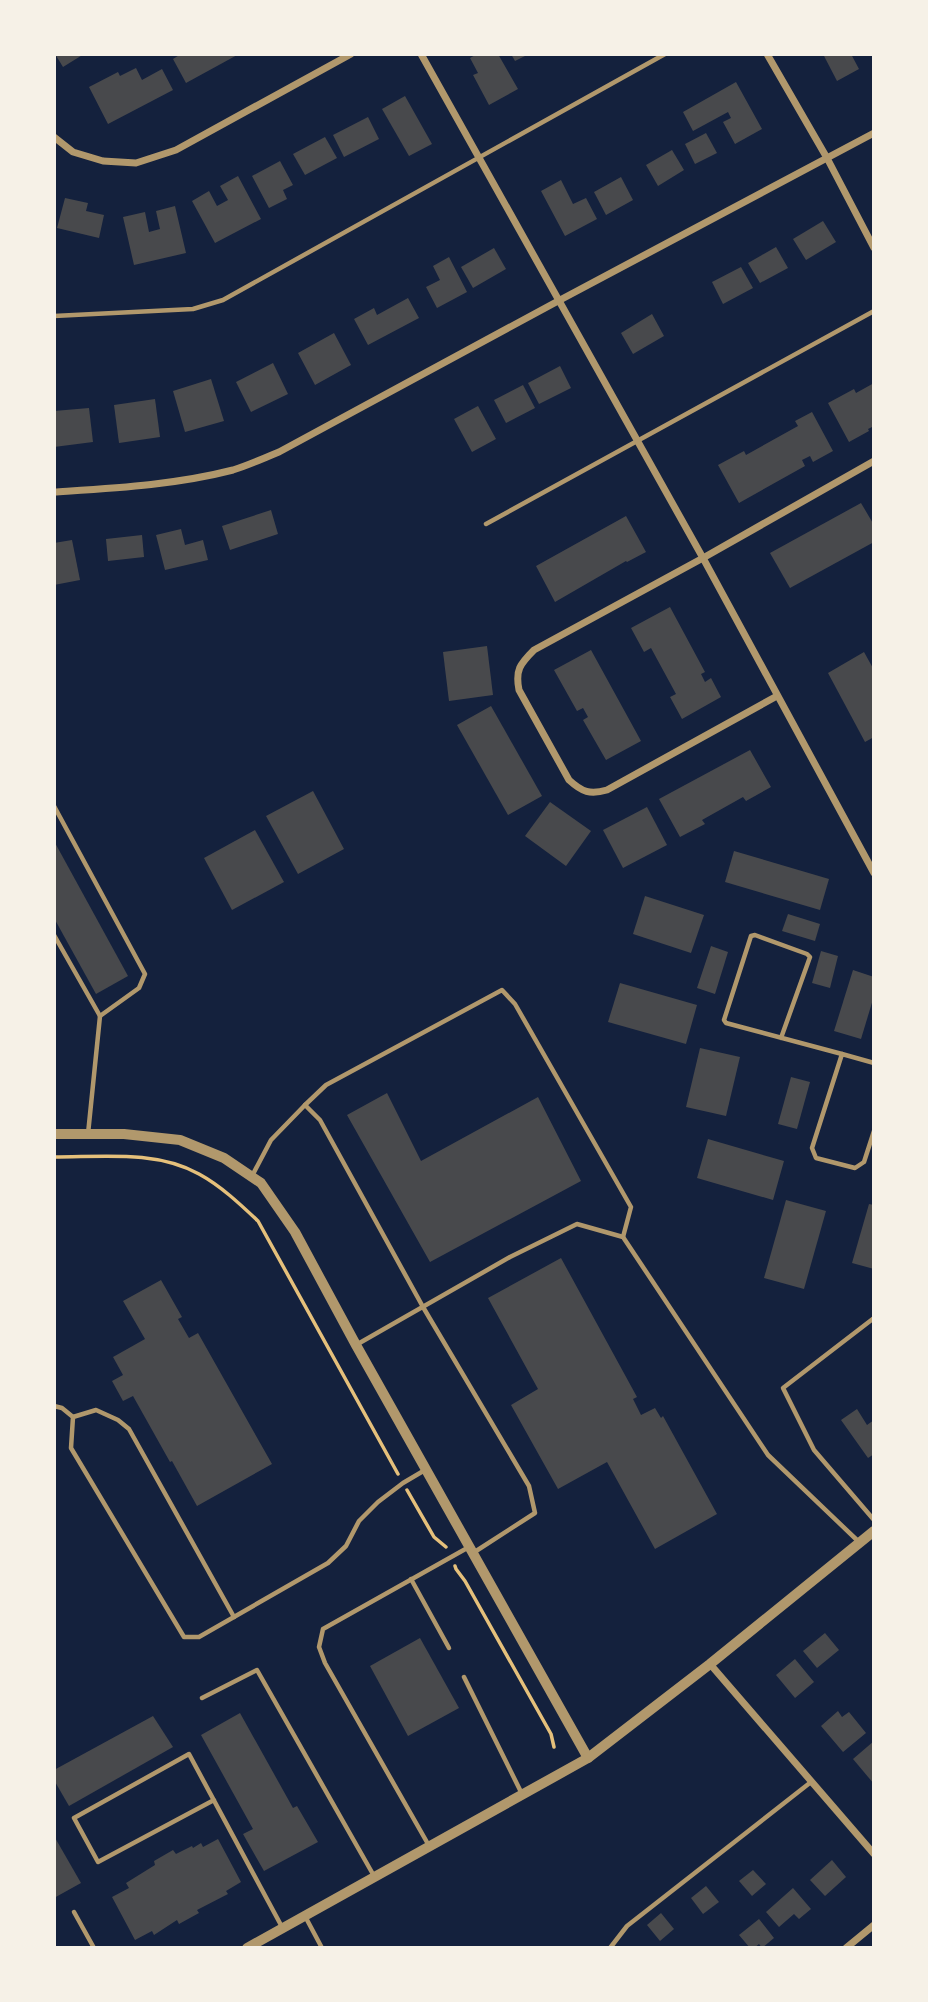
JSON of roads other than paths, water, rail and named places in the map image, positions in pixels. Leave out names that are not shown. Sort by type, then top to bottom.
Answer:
[{"type":"street","points":[[54,137],[73,152],[103,161],[136,163],[176,150],[351,54]]},
{"type":"street","points":[[421,54],[703,558],[874,873]]},
{"type":"street","points":[[767,54],[827,158],[874,248]]},
{"type":"street","points":[[54,492],[156,485],[198,478],[237,469],[279,452],[874,133]]},
{"type":"street","points":[[777,696],[607,790],[592,794],[580,790],[569,780],[519,690],[517,677],[522,662],[534,650],[874,461]]},
{"type":"street","points":[[54,1134],[124,1134],[180,1140],[224,1158],[261,1183],[295,1232],[588,1758]]},
{"type":"street","points":[[247,1948],[588,1758],[710,1664],[874,1531]]},
{"type":"street","points":[[710,1664],[874,1854]]},
{"type":"street","points":[[846,1948],[874,1925]]},
{"type":"lane","points":[[54,316],[193,309],[223,300],[665,54]]},
{"type":"lane","points":[[486,524],[874,311]]},
{"type":"lane","points":[[54,806],[145,974],[139,988],[100,1016]]},
{"type":"lane","points":[[781,1038],[810,957],[755,934],[751,936],[724,1020],[726,1023],[781,1038],[874,1062]]},
{"type":"lane","points":[[54,935],[100,1016],[88,1135]]},
{"type":"lane","points":[[252,1177],[271,1140],[326,1085],[502,990],[515,1004],[631,1206],[623,1237]]},
{"type":"lane","points":[[842,1054],[812,1148],[816,1158],[855,1168],[864,1161],[874,1130]]},
{"type":"lane","points":[[305,1105],[320,1120],[423,1307],[529,1486],[535,1513],[471,1550],[452,1556],[323,1629],[319,1647],[325,1663],[429,1846]]},
{"type":"lane","points":[[356,1345],[510,1257],[577,1224],[623,1237],[768,1455],[860,1543]]},
{"type":"lane","points":[[874,1318],[783,1388],[814,1450],[874,1520]]},
{"type":"lane","points":[[54,1406],[62,1408],[73,1418]]},
{"type":"lane","points":[[73,1418],[96,1410],[118,1420],[129,1429],[234,1616]]},
{"type":"lane","points":[[73,1418],[71,1448],[184,1637],[199,1637],[328,1563],[346,1546],[359,1521],[378,1502],[426,1470]]},
{"type":"lane","points":[[411,1579],[449,1648]]},
{"type":"lane","points":[[202,1698],[257,1670],[374,1877]]},
{"type":"lane","points":[[464,1677],[523,1794]]},
{"type":"lane","points":[[214,1800],[98,1862],[74,1818],[188,1754],[214,1800],[283,1928]]},
{"type":"lane","points":[[610,1948],[627,1926],[811,1782]]},
{"type":"lane","points":[[74,1912],[94,1948]]},
{"type":"lane","points":[[305,1915],[322,1948]]}]
